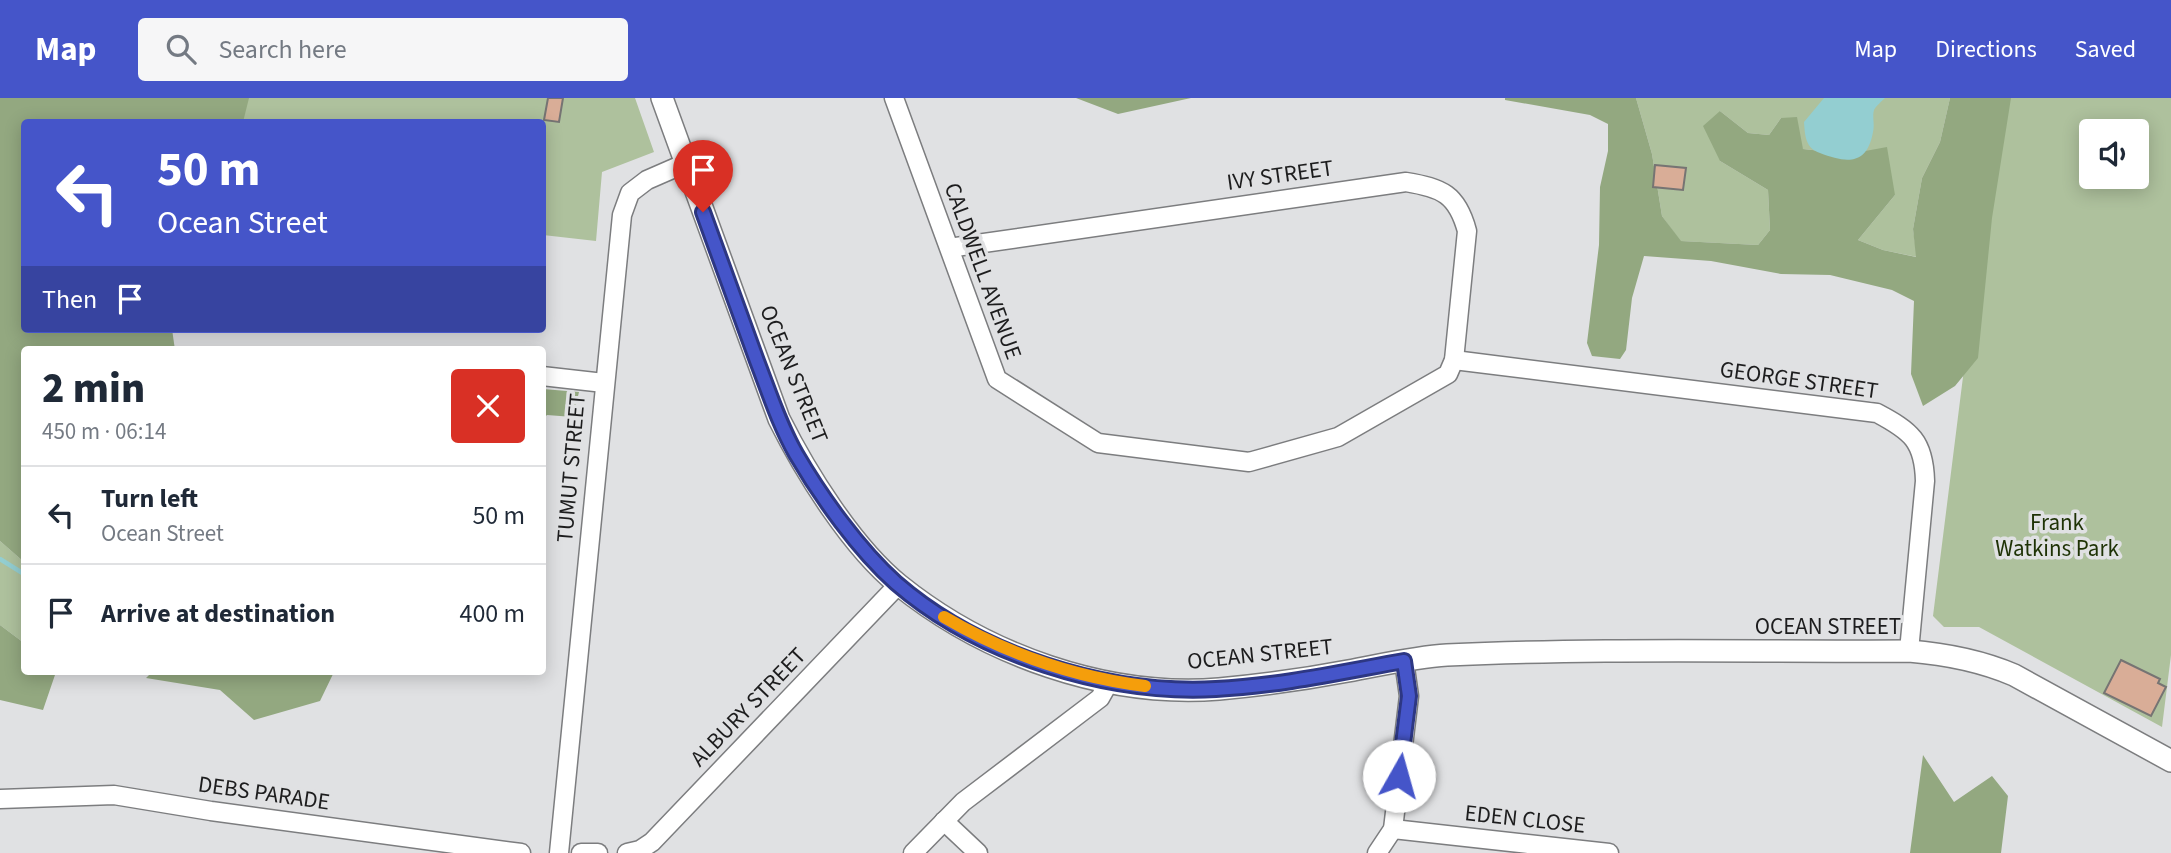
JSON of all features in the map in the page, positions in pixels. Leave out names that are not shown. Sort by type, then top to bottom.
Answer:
[{"type":"street","name":"OCEAN STREET","points":[[662,98],[779,419],[796,454],[852,534],[898,584],[946,618],[995,644],[1034,661],[1109,682],[1164,688],[1214,689],[1261,685],[1404,661],[1481,654],[1909,651],[1945,654],[2001,670],[2171,761]]},
{"type":"street","name":"CALDWELL AVENUE","points":[[894,98],[997,379],[1098,443],[1249,462],[1338,437],[1448,374],[1454,360]]},
{"type":"street","name":"TUMUT STREET","points":[[559,853],[622,215],[631,193],[647,180],[686,163]]},
{"type":"street","name":"IVY STREET","points":[[949,248],[1406,182],[1434,186],[1451,198],[1462,212],[1467,231],[1454,360]]},
{"type":"street","name":"GEORGE STREET","points":[[1454,360],[1877,413],[1905,428],[1924,456],[1924,488],[1909,651]]},
{"type":"street","points":[[546,376],[604,383]]},
{"type":"street","name":"ALBURY STREET","points":[[627,853],[640,850],[652,842],[898,584]]},
{"type":"street","points":[[1377,853],[1393,829],[1409,696],[1404,661]]},
{"type":"street","points":[[913,853],[963,802],[1100,698],[1109,682]]},
{"type":"street","name":"DEBS PARADE","points":[[0,799],[114,795],[211,811],[521,853]]},
{"type":"street","points":[[944,821],[978,853]]},
{"type":"street","name":"EDEN CLOSE","points":[[1393,829],[1609,853]]},
{"type":"street","points":[[581,853],[598,853]]},
{"type":"green space","points":[[0,98],[249,98],[244,119],[21,119],[21,333],[173,333],[174,346],[21,346],[21,559],[0,541]]},
{"type":"green space","points":[[240,98],[635,98],[654,152],[602,172],[596,241],[546,235],[546,119],[237,119]]},
{"type":"green space","points":[[1076,98],[1191,98],[1118,114]]},
{"type":"green space","points":[[1505,98],[1636,98],[1652,154],[1662,216],[1681,241],[1758,245],[1770,230],[1768,190],[1720,161],[1703,126],[1720,111],[1748,133],[1769,135],[1781,118],[1797,117],[1803,149],[1849,154],[1887,147],[1895,195],[1858,240],[1883,250],[1916,257],[1913,229],[1922,178],[1940,142],[1950,98],[2011,98],[1992,218],[1978,358],[1955,386],[1923,406],[1911,374],[1914,301],[1892,290],[1830,275],[1781,274],[1711,261],[1644,256],[1632,298],[1626,350],[1620,359],[1592,356],[1587,343],[1599,245],[1600,187],[1608,151],[1608,124],[1590,115]]},
{"type":"green space","points":[[1636,98],[1950,98],[1940,142],[1922,178],[1913,229],[1917,257],[1883,250],[1858,240],[1895,195],[1849,154],[1803,149],[1781,118],[1769,135],[1748,133],[1720,111],[1720,161],[1768,190],[1770,230],[1758,245],[1680,241],[1662,216],[1652,154]]},
{"type":"green space","name":"Frank Watkins Park","points":[[1998,98],[2171,98],[2171,655],[2162,727],[1979,627],[1944,627],[1933,616]]},
{"type":"green space","points":[[546,389],[579,392],[573,417],[547,415]]},
{"type":"green space","points":[[0,541],[21,559],[21,641],[0,625]]},
{"type":"green space","points":[[0,625],[21,641],[21,675],[55,675],[43,710],[0,700]]},
{"type":"green space","points":[[149,675],[333,675],[320,701],[254,720],[220,690],[146,678]]},
{"type":"green space","points":[[1923,755],[1954,802],[1992,776],[2008,796],[2001,853],[1910,853]]},
{"type":"water","points":[[1824,98],[1885,98],[1874,110],[1874,129],[1870,143],[1860,156],[1847,160],[1838,159],[1811,148],[1804,122]]},
{"type":"building","points":[[548,98],[563,98],[559,122],[544,119]]},
{"type":"building","points":[[1655,165],[1686,168],[1683,190],[1653,187]]},
{"type":"building","points":[[2121,660],[2160,679],[2158,683],[2166,687],[2151,716],[2104,693]]},
{"type":"waterway","points":[[0,559],[21,572]]},
{"type":"slow traffic","points":[[944,617],[1034,661],[1109,682],[1145,686]]},
{"type":"route","points":[[703,212],[779,419],[796,454],[852,534],[898,584],[946,618],[995,644],[1034,661],[1109,682],[1164,688],[1214,689],[1261,685],[1404,661],[1409,696],[1399,776]]}]
